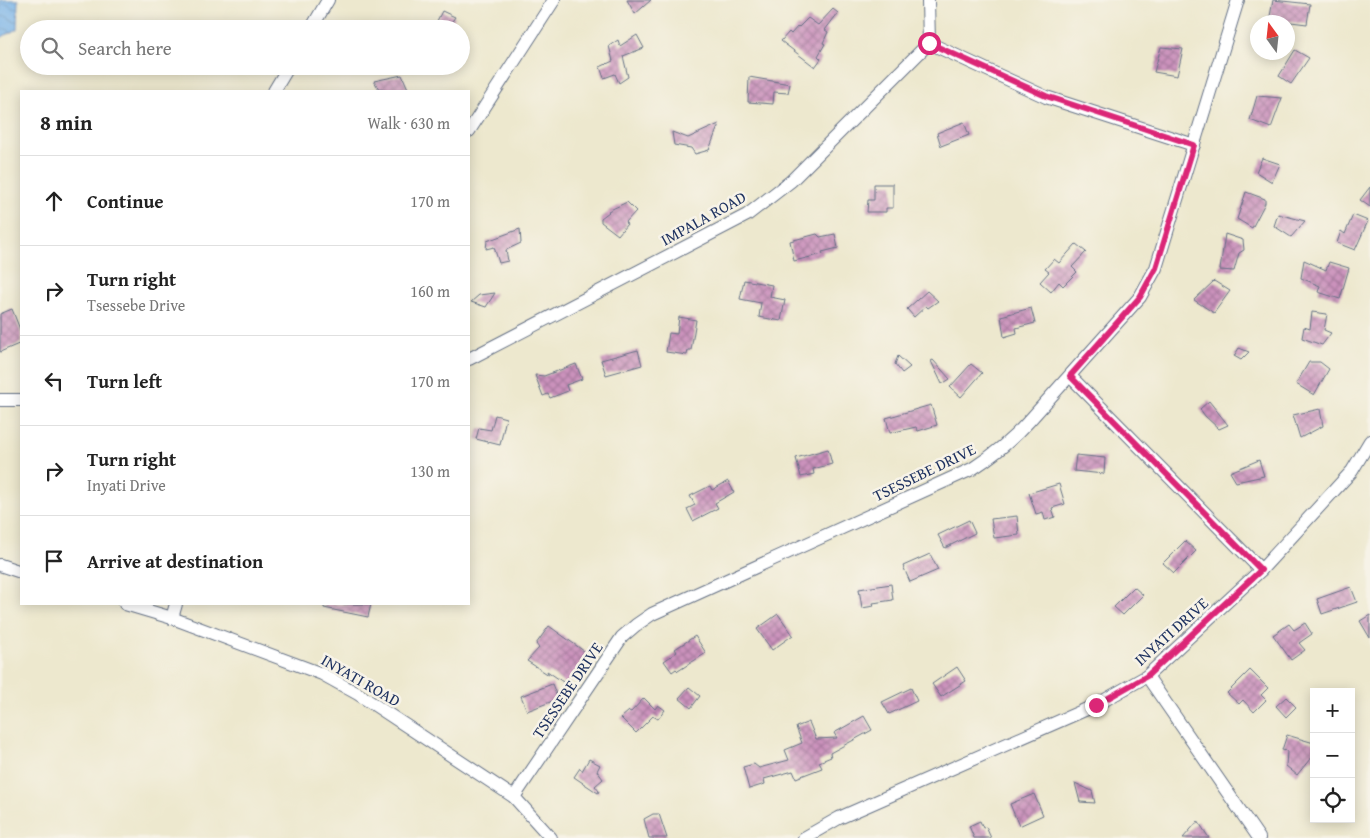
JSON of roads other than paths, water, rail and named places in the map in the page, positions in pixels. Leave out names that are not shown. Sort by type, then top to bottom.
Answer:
[{"type":"street","points":[[316,20],[328,0]]},
{"type":"street","points":[[470,129],[554,0]]},
{"type":"street","points":[[928,0],[929,43],[1046,96],[1194,145]]},
{"type":"street","name":"TSESSEBE DRIVE","points":[[514,798],[622,637],[636,625],[652,614],[972,469],[991,457],[1014,437],[1070,376],[1140,297],[1156,268],[1238,0]]},
{"type":"street","name":"IMPALA ROAD","points":[[470,358],[747,215],[791,181],[929,43]]},
{"type":"street","points":[[275,90],[284,75]]},
{"type":"street","points":[[1070,376],[1261,570]]},
{"type":"street","points":[[0,400],[20,400]]},
{"type":"street","name":"INYATI DRIVE","points":[[804,838],[838,818],[1096,705],[1147,676],[1261,570],[1352,471],[1370,440]]},
{"type":"street","points":[[0,565],[20,572]]},
{"type":"street","name":"INYATI ROAD","points":[[128,605],[172,618],[322,674],[358,694],[514,798],[551,838]]},
{"type":"street","points":[[172,618],[176,605]]},
{"type":"street","points":[[1147,676],[1259,838]]},
{"type":"water","points":[[0,0],[18,0],[17,29],[0,38]]}]
